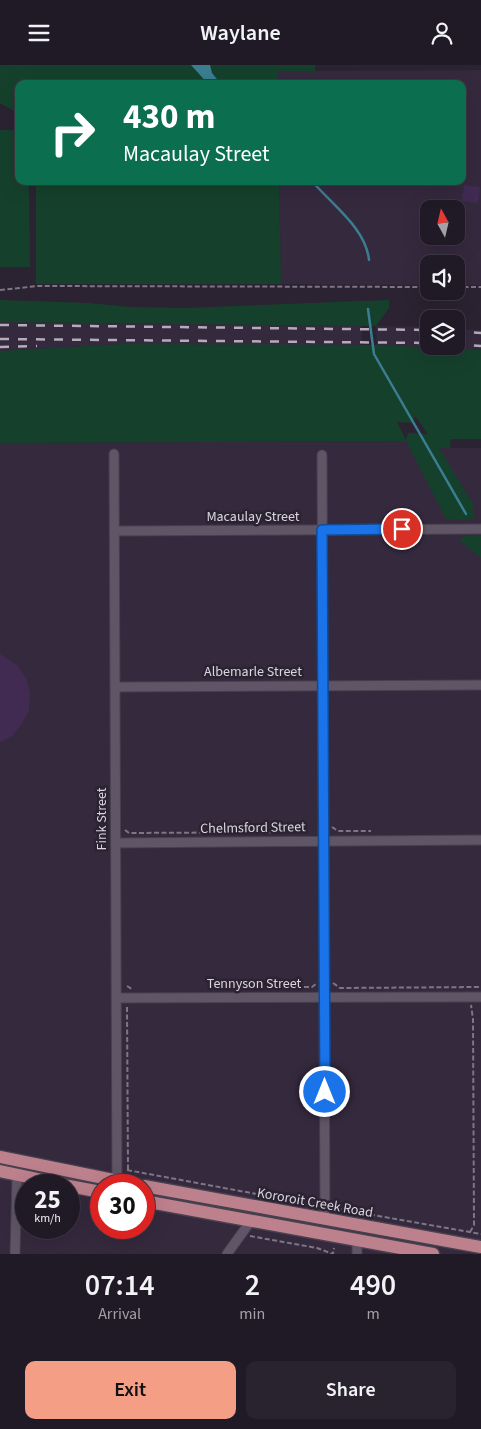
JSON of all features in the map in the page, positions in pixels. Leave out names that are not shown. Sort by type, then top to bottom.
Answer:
[{"type":"main road","points":[[0,1157],[90,1177]]},
{"type":"main road","points":[[0,1171],[15,1175]]},
{"type":"main road","name":"Kororoit Creek Road","points":[[155,1188],[481,1247]]},
{"type":"main road","points":[[155,1203],[434,1254]]},
{"type":"street","name":"Fink Street","points":[[114,454],[115,687],[120,843],[116,998],[117,1174]]},
{"type":"street","points":[[322,455],[325,1220]]},
{"type":"street","name":"Macaulay Street","points":[[115,531],[481,529]]},
{"type":"street","name":"Albemarle Street","points":[[115,687],[481,685]]},
{"type":"street","name":"Chelmsford Street","points":[[120,843],[481,840]]},
{"type":"street","name":"Tennyson Street","points":[[116,998],[481,997]]},
{"type":"street","points":[[227,1254],[250,1222]]},
{"type":"street","points":[[16,1239],[16,1254]]},
{"type":"street","points":[[357,1240],[357,1254]]},
{"type":"path","points":[[0,290],[38,286],[420,287]]},
{"type":"path","points":[[465,287],[481,287]]},
{"type":"path","points":[[331,822],[332,827],[338,831],[374,831]]},
{"type":"path","points":[[120,843],[124,824]]},
{"type":"path","points":[[124,829],[129,833],[300,832]]},
{"type":"path","points":[[332,980],[334,985],[340,988],[481,987]]},
{"type":"path","points":[[239,988],[312,987],[317,982]]},
{"type":"path","points":[[124,983],[132,989]]},
{"type":"path","points":[[127,986],[128,1170]]},
{"type":"path","points":[[468,1002],[473,1008],[474,1225],[470,1232]]},
{"type":"path","points":[[117,1168],[481,1234]]},
{"type":"shaded area","points":[[481,70],[481,285],[465,285],[465,255],[420,255],[420,285],[281,284],[279,185],[466,185],[466,80],[277,80],[277,71]]},
{"type":"shaded area","points":[[0,322],[361,326],[362,332],[361,346],[122,344],[0,351]]},
{"type":"shaded area","points":[[376,326],[420,327],[420,348],[377,347]]},
{"type":"shaded area","points":[[465,329],[481,330],[481,350],[465,350]]},
{"type":"shaded area","points":[[406,441],[410,448],[481,448],[481,1254],[0,1254],[0,443]]},
{"type":"green space","points":[[0,65],[315,65],[315,71],[277,71],[277,80],[15,80],[15,112],[0,103]]},
{"type":"green space","points":[[0,130],[15,130],[15,185],[29,185],[30,267],[0,267]]},
{"type":"green space","points":[[36,185],[279,185],[281,284],[36,284]]},
{"type":"green space","points":[[0,300],[186,308],[389,300],[389,308],[376,326],[0,322]]},
{"type":"green space","points":[[122,344],[377,345],[420,347],[420,355],[465,355],[465,349],[481,350],[481,439],[451,439],[450,448],[439,448],[473,504],[473,519],[446,519],[406,441],[0,443],[0,351]],"holes":[[[415,416],[428,434],[408,433],[406,440],[397,422],[413,423]]]},
{"type":"green space","points":[[464,536],[481,536],[481,558],[459,540]]},
{"type":"water","points":[[191,65],[210,65],[212,73],[218,80],[204,80]]},
{"type":"building","points":[[464,185],[480,187],[478,203],[462,200]]},
{"type":"building","points":[[0,654],[18,666],[27,680],[30,695],[29,710],[22,724],[12,736],[0,742]]},
{"type":"waterway","points":[[316,185],[355,227],[362,237],[369,260]]},
{"type":"waterway","points":[[368,309],[374,354],[466,514]]},
{"type":"railway","points":[[0,325],[420,330]]},
{"type":"railway","points":[[465,332],[481,333]]},
{"type":"railway","points":[[0,339],[420,343]]},
{"type":"railway","points":[[465,345],[481,346]]},
{"type":"railway","points":[[0,347],[37,346]]},
{"type":"route","points":[[325,1092],[322,530],[402,529]]}]
